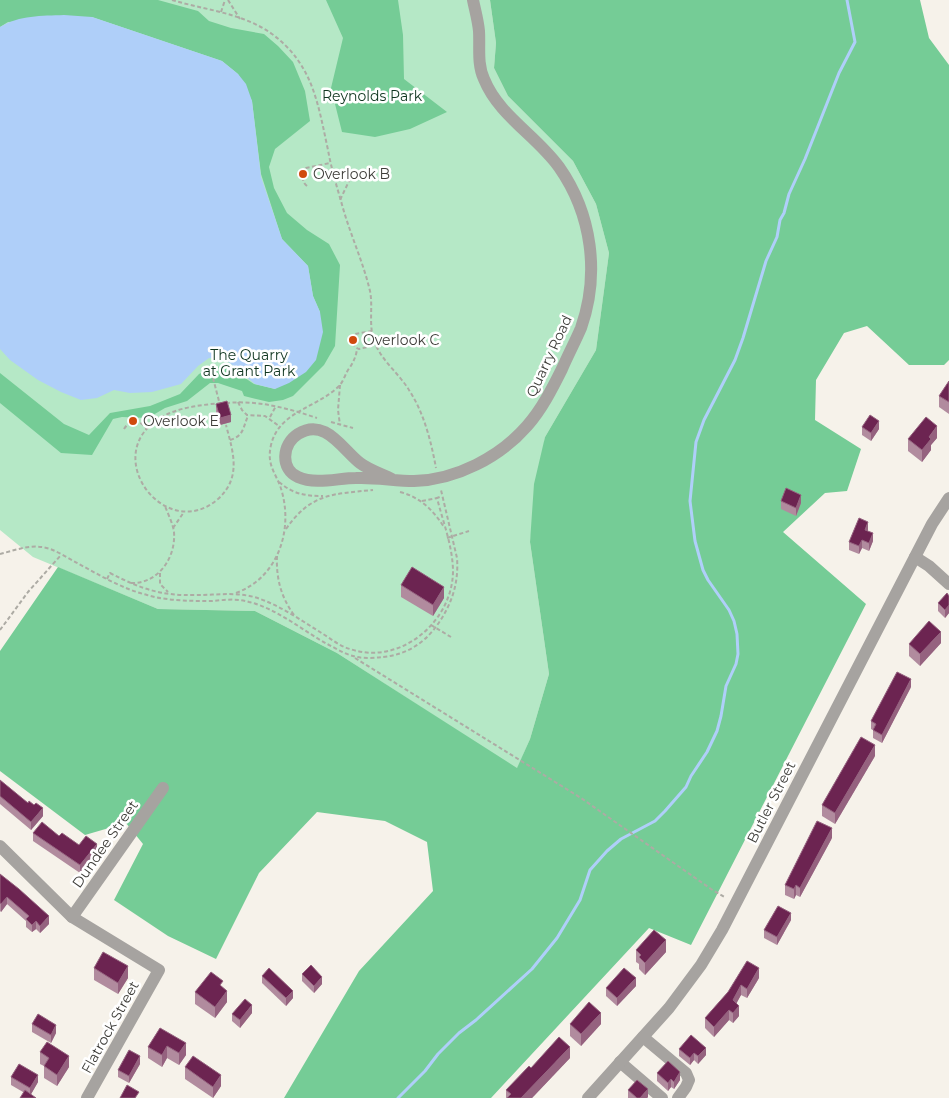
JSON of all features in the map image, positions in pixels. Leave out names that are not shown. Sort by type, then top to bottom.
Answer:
[{"type":"street","name":"Quarry Road","points":[[393,485],[361,464],[335,437],[320,430],[312,429],[300,432],[286,446],[285,458],[288,468],[299,478],[314,480],[367,478],[393,485],[438,478],[473,466],[492,456],[531,421],[546,400],[580,330],[591,282],[590,244],[587,228],[581,207],[572,188],[547,152],[501,108],[484,79],[480,66],[479,29],[473,0]]},
{"type":"street","name":"Butler Street","points":[[588,1098],[669,1008],[701,965],[722,930],[932,524],[949,498]]},
{"type":"street","points":[[915,557],[930,566],[949,584]]},
{"type":"street","name":"Dundee Street","points":[[72,917],[163,788]]},
{"type":"street","points":[[0,846],[72,917]]},
{"type":"street","name":"Flatrock Street","points":[[72,917],[159,970],[87,1098]]},
{"type":"street","points":[[643,1037],[686,1074],[689,1080],[678,1098]]},
{"type":"street","points":[[620,1062],[662,1098]]},
{"type":"path","points":[[172,0],[221,12],[261,27],[294,55],[304,69],[318,105],[340,200],[370,292],[372,331],[376,345],[416,400],[427,432],[458,569],[456,586],[450,605],[427,638],[402,653],[380,657],[353,656]]},
{"type":"path","points":[[221,12],[227,0],[240,18]]},
{"type":"path","points":[[307,186],[303,179],[306,168],[330,163]]},
{"type":"path","points":[[333,173],[343,172],[350,179],[340,200]]},
{"type":"path","points":[[335,437],[340,425],[338,410],[340,385],[356,356],[357,349],[354,344],[354,336],[372,331]]},
{"type":"path","points":[[357,349],[376,345]]},
{"type":"path","points":[[213,378],[221,406]]},
{"type":"path","points":[[286,530],[284,500],[278,481],[272,471],[270,454],[275,433],[279,427],[298,412],[312,405],[340,385]]},
{"type":"path","points":[[238,402],[244,413],[248,416],[262,415],[270,418],[279,427]]},
{"type":"path","points":[[226,425],[235,461],[232,479],[228,487],[211,504],[199,509],[185,511],[164,506],[148,493],[138,478],[137,452],[140,440],[147,429],[161,417],[177,411],[212,404],[255,402],[318,418]]},
{"type":"path","points":[[270,418],[276,406]]},
{"type":"path","points":[[230,440],[237,438],[242,433],[248,416]]},
{"type":"path","points":[[325,420],[353,428]]},
{"type":"path","points":[[124,429],[133,421],[140,423],[147,429]]},
{"type":"path","points":[[278,481],[290,491],[300,495],[325,496],[345,492],[377,490]]},
{"type":"path","points":[[393,485],[420,501],[436,516],[445,529]]},
{"type":"path","points":[[234,594],[251,586],[265,572],[277,556],[286,530],[302,510],[325,496]]},
{"type":"path","points":[[420,501],[429,501],[442,496]]},
{"type":"path","points":[[107,579],[110,573],[150,591],[170,594],[246,595],[275,605],[342,646],[372,653],[388,652],[405,646],[431,625],[443,606],[451,586],[452,566],[437,498]]},
{"type":"path","points":[[129,583],[143,582],[160,571],[172,554],[173,528],[164,506]]},
{"type":"path","points":[[173,528],[185,511]]},
{"type":"path","points":[[447,538],[469,531]]},
{"type":"path","points":[[0,554],[40,546],[128,589],[158,598],[196,601],[248,601],[275,613],[326,643],[353,656],[581,798],[711,889],[735,903]]},
{"type":"path","points":[[0,630],[28,592],[61,555]]},
{"type":"path","points":[[277,556],[277,573],[281,590],[295,617]]},
{"type":"path","points":[[160,571],[160,584],[170,594]]},
{"type":"path","points":[[431,625],[450,637]]},
{"type":"green space","name":"The Quarry at Grant Park","points":[[0,0],[490,0],[496,43],[494,68],[508,96],[573,161],[596,204],[609,253],[596,350],[545,437],[530,542],[549,674],[530,739],[517,769],[337,653],[255,611],[158,609],[33,557],[0,530]]},
{"type":"green space","points":[[0,0],[158,0],[198,11],[209,21],[231,28],[264,34],[293,62],[305,91],[310,121],[275,149],[269,167],[274,188],[287,213],[307,230],[329,244],[340,265],[335,346],[324,365],[293,396],[269,402],[244,396],[242,391],[218,383],[210,383],[187,401],[165,408],[148,418],[122,417],[113,419],[92,455],[61,453],[0,403],[0,373],[64,424],[89,435],[110,413],[150,406],[180,394],[199,374],[215,366],[233,370],[254,384],[275,389],[320,312],[313,296],[308,266],[282,239],[261,174],[252,101],[238,74],[222,61],[92,17],[8,22],[0,27]]},
{"type":"green space","name":"Reynolds Park","points":[[326,0],[398,0],[403,35],[404,79],[447,112],[410,129],[375,137],[342,132],[331,88],[343,38]]},
{"type":"green space","points":[[490,0],[920,0],[929,38],[949,65],[949,360],[944,365],[909,365],[867,326],[844,333],[816,380],[815,420],[861,449],[847,491],[825,493],[783,532],[866,604],[691,945],[649,928],[491,1098],[284,1098],[359,971],[433,891],[427,842],[385,821],[317,812],[259,873],[216,959],[168,936],[114,900],[143,844],[126,823],[85,835],[0,771],[0,651],[58,567],[158,609],[255,611],[337,653],[517,768],[530,739],[549,674],[530,542],[534,484],[545,437],[596,350],[609,253],[596,204],[573,161],[508,96],[494,68],[496,43]]},
{"type":"water","points":[[64,15],[92,17],[222,61],[238,74],[246,84],[252,101],[261,177],[282,239],[308,266],[313,296],[320,312],[323,332],[316,360],[306,372],[289,383],[275,389],[255,384],[225,359],[209,358],[198,366],[181,384],[152,392],[130,393],[114,390],[97,398],[81,400],[38,380],[10,360],[0,349],[0,27],[23,18]]},
{"type":"building","points":[[949,381],[949,402],[939,396]]},
{"type":"building","points":[[227,401],[231,415],[220,418],[216,404]]},
{"type":"building","points":[[870,415],[879,421],[871,433],[862,427]]},
{"type":"building","points":[[926,417],[937,426],[929,437],[931,439],[922,450],[908,439]]},
{"type":"building","points":[[786,488],[801,495],[796,508],[781,501]]},
{"type":"building","points":[[859,518],[868,522],[865,530],[873,533],[869,543],[862,540],[859,546],[849,542]]},
{"type":"building","points":[[412,567],[444,587],[433,605],[401,585]]},
{"type":"building","points":[[947,593],[949,605],[945,610],[938,603]]},
{"type":"building","points":[[929,621],[941,632],[920,654],[909,644]]},
{"type":"building","points":[[897,672],[911,679],[882,735],[873,730],[876,724],[871,721]]},
{"type":"building","points":[[861,737],[875,745],[835,813],[822,805]]},
{"type":"building","points":[[0,780],[28,803],[29,801],[34,805],[36,803],[43,808],[31,822],[0,796]]},
{"type":"building","points":[[817,821],[832,828],[800,888],[796,885],[794,889],[785,885]]},
{"type":"building","points":[[42,822],[59,836],[62,833],[79,845],[86,836],[97,844],[80,865],[33,833]]},
{"type":"building","points":[[0,874],[49,916],[40,926],[36,921],[32,925],[26,919],[29,916],[7,897],[0,903]]},
{"type":"building","points":[[778,906],[791,913],[777,937],[764,930]]},
{"type":"building","points":[[654,930],[666,940],[645,963],[639,957],[641,955],[636,950]]},
{"type":"building","points":[[103,952],[128,966],[118,983],[94,968]]},
{"type":"building","points":[[747,961],[759,968],[747,989],[741,985],[733,1000],[739,1006],[733,1013],[729,1010],[714,1027],[705,1018],[728,992]]},
{"type":"building","points":[[311,965],[322,977],[314,986],[302,974]]},
{"type":"building","points":[[269,968],[293,991],[286,998],[262,976]]},
{"type":"building","points":[[624,968],[636,978],[617,998],[606,988]]},
{"type":"building","points":[[211,972],[223,981],[220,985],[227,991],[215,1007],[195,992]]},
{"type":"building","points":[[245,999],[252,1005],[240,1020],[232,1014]]},
{"type":"building","points":[[589,1002],[601,1013],[581,1034],[570,1024]]},
{"type":"building","points":[[38,1014],[56,1025],[51,1035],[32,1024]]},
{"type":"building","points":[[160,1028],[186,1043],[179,1053],[167,1046],[162,1055],[148,1047]]},
{"type":"building","points":[[691,1035],[706,1048],[698,1056],[694,1053],[690,1058],[679,1049]]},
{"type":"building","points":[[559,1037],[570,1047],[521,1098],[507,1098],[511,1094],[506,1090],[529,1066],[531,1068]]},
{"type":"building","points":[[47,1042],[69,1056],[57,1075],[44,1066],[49,1058],[40,1052]]},
{"type":"building","points":[[129,1050],[140,1056],[129,1076],[118,1070]]},
{"type":"building","points":[[193,1056],[221,1075],[213,1087],[185,1067]]},
{"type":"building","points":[[668,1061],[680,1072],[674,1082],[671,1079],[668,1083],[657,1073]]},
{"type":"building","points":[[19,1064],[38,1075],[30,1088],[11,1077]]},
{"type":"building","points":[[637,1080],[648,1089],[640,1098],[637,1098],[628,1090]]},
{"type":"building","points":[[127,1085],[139,1092],[135,1098],[120,1098]]},
{"type":"building","points":[[25,1090],[36,1098],[20,1098]]},
{"type":"waterway","points":[[398,1098],[459,1033],[532,969],[557,938],[580,900],[590,870],[621,839],[655,821],[665,811],[686,787],[717,731],[726,686],[736,664],[738,654],[737,634],[729,610],[703,570],[695,541],[690,501],[696,442],[704,420],[735,360],[766,261],[777,237],[780,220],[789,194],[839,73],[855,42],[847,0]]},
{"type":"place","name":"Overlook B","points":[[303,174]]},
{"type":"place","name":"Overlook C","points":[[353,340]]},
{"type":"place","name":"Overlook E","points":[[133,421]]}]
